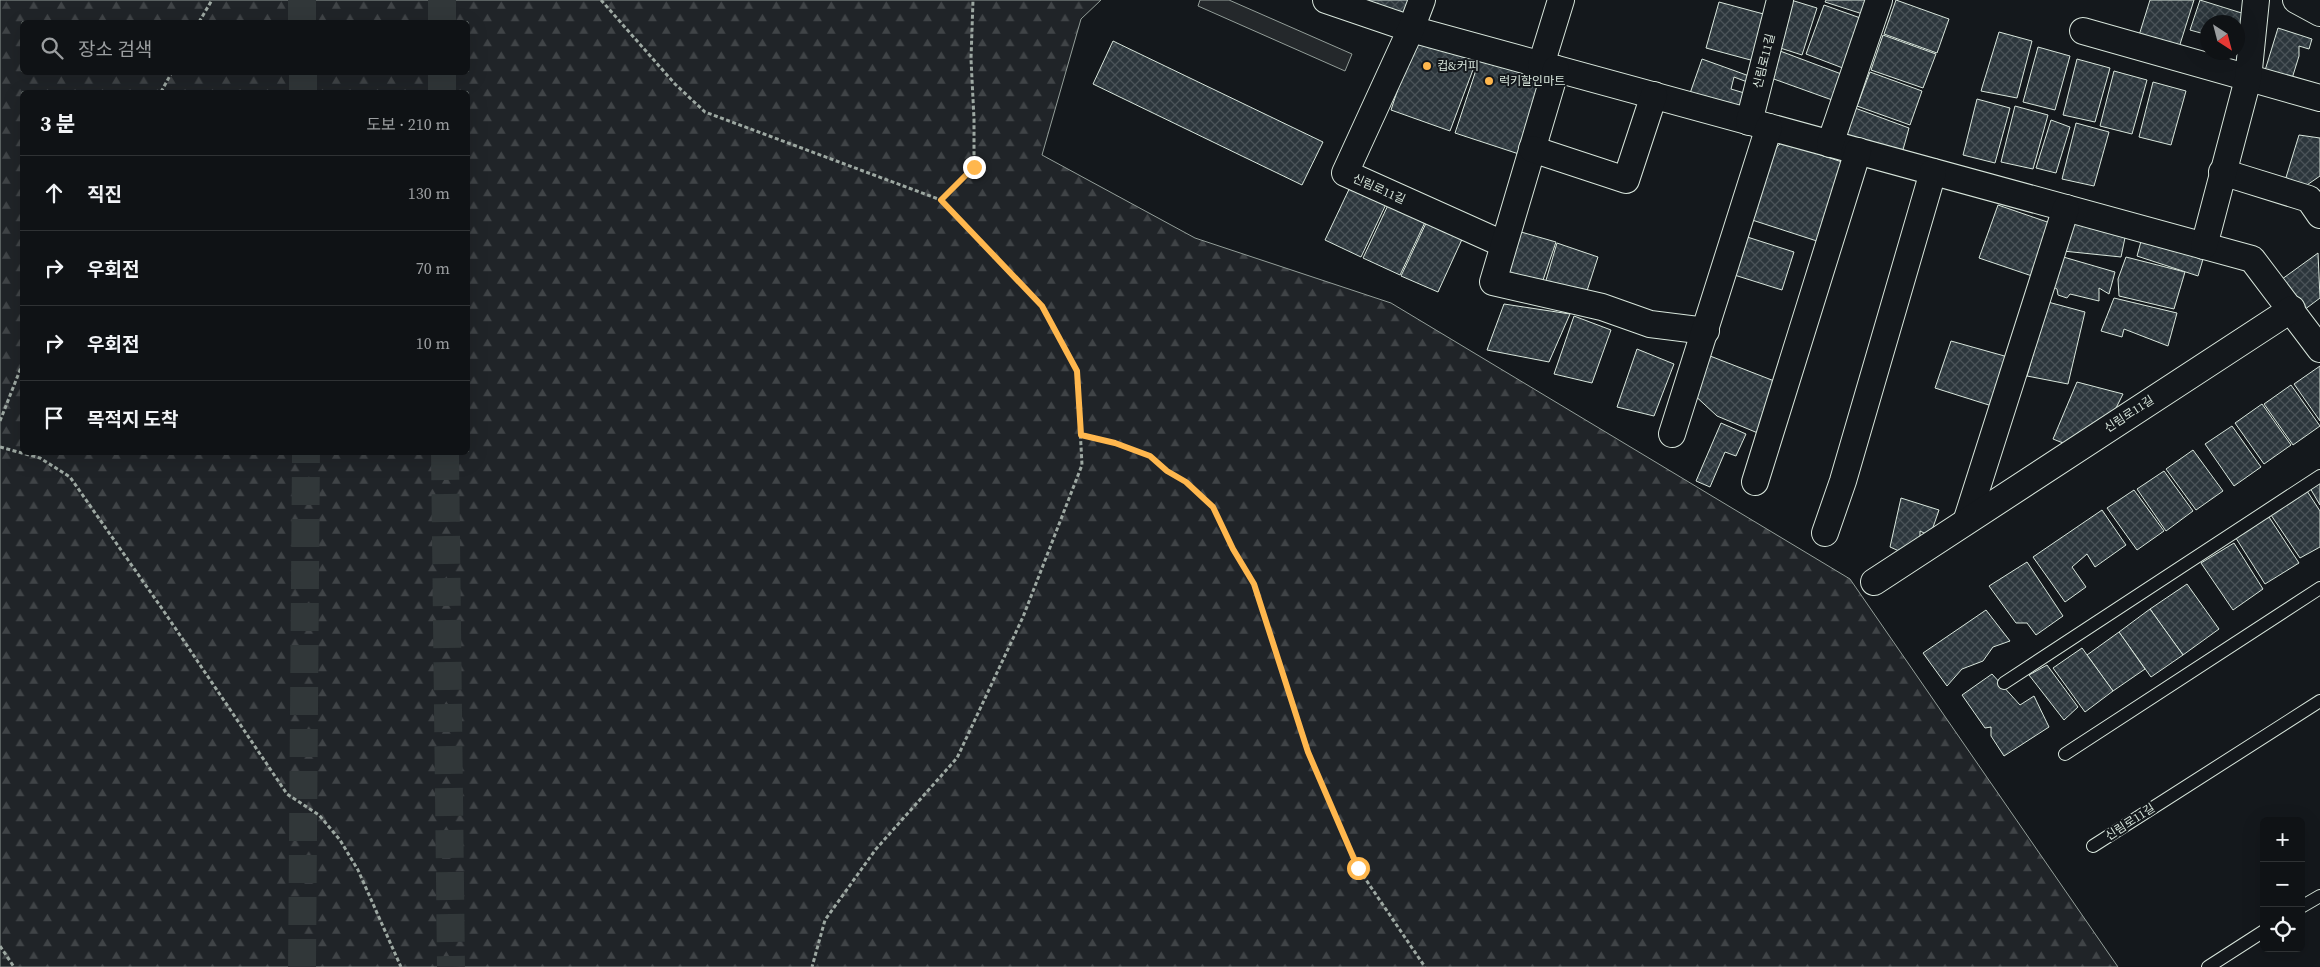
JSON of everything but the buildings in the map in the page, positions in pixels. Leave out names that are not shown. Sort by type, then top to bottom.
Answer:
[{"type":"street","points":[[1326,0],[1411,29],[2252,259],[2320,348]]},
{"type":"street","name":"신림로11길","points":[[1422,0],[1411,29],[1345,173],[1503,244]]},
{"type":"street","points":[[1561,0],[1532,149],[1493,282],[1602,307],[1650,324],[1706,331]]},
{"type":"street","name":"신림로11길","points":[[1672,434],[1706,331],[1759,124],[1780,0]]},
{"type":"street","points":[[1830,144],[1879,0]]},
{"type":"street","points":[[2204,246],[2248,79],[2256,0]]},
{"type":"street","points":[[2296,0],[2320,13]]},
{"type":"street","points":[[2083,31],[2320,98]]},
{"type":"street","points":[[1532,149],[1626,180],[1654,95]]},
{"type":"street","points":[[1755,482],[1858,151]]},
{"type":"street","points":[[1825,533],[1843,481],[1933,172]]},
{"type":"street","points":[[2222,172],[2309,199],[2320,215]]},
{"type":"street","points":[[1967,519],[2066,208]]},
{"type":"street","name":"신림로11길","points":[[1874,582],[1967,519],[2292,309]]},
{"type":"lane","points":[[2004,683],[2320,476]]},
{"type":"lane","points":[[2065,754],[2320,588]]},
{"type":"lane","name":"신림로11길","points":[[2093,846],[2320,700]]},
{"type":"lane","points":[[2305,905],[2320,896]]},
{"type":"lane","points":[[2208,967],[2260,934]]},
{"type":"path","points":[[200,20],[212,0]]},
{"type":"path","points":[[601,0],[675,84],[706,112],[941,200],[1042,306],[1077,371],[1082,464],[1023,617],[957,758],[876,849],[825,920],[812,967]]},
{"type":"path","points":[[941,200],[974,167],[971,59],[973,0]]},
{"type":"path","points":[[162,90],[170,75]]},
{"type":"path","points":[[0,421],[20,370]]},
{"type":"path","points":[[1081,435],[1115,443],[1150,456],[1167,471],[1186,482],[1213,507],[1233,549],[1254,584],[1308,752],[1358,868],[1425,967]]},
{"type":"path","points":[[0,447],[20,452]]},
{"type":"path","points":[[29,455],[40,458],[70,477],[163,610],[287,794],[319,815],[340,840],[358,870],[400,967]]},
{"type":"path","points":[[0,946],[14,967]]},
{"type":"green space","points":[[0,0],[1101,0],[1081,19],[1042,155],[1195,238],[1391,303],[1850,579],[2118,967],[0,967]]},
{"type":"shaded area","points":[[1200,0],[1229,0],[1352,54],[1345,71],[1198,6]]},
{"type":"tunnel","points":[[302,0],[302,20]]},
{"type":"tunnel","points":[[442,0],[442,20]]},
{"type":"tunnel","points":[[303,75],[303,90]]},
{"type":"tunnel","points":[[442,75],[442,90]]},
{"type":"tunnel","points":[[302,967],[306,455]]},
{"type":"tunnel","points":[[445,455],[451,967]]},
{"type":"place","name":"컵&커피","points":[[1427,66]]},
{"type":"place","name":"럭키할인마트","points":[[1489,81]]},
{"type":"route","points":[[974,167],[941,200],[1042,306],[1077,371],[1081,435],[1115,443],[1150,456],[1167,471],[1186,482],[1213,507],[1233,549],[1254,584],[1308,752],[1358,868]]}]
